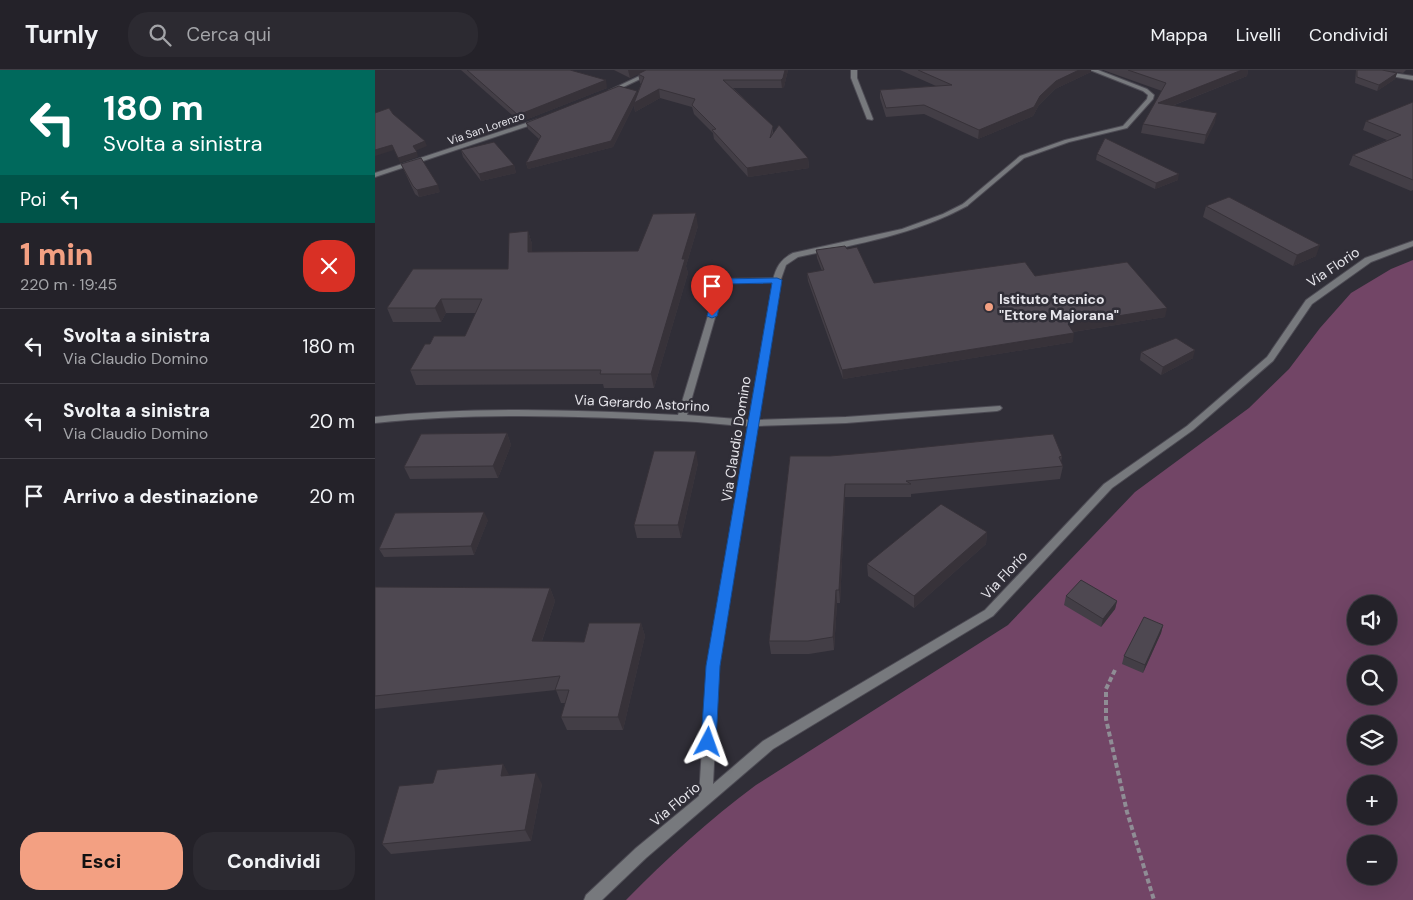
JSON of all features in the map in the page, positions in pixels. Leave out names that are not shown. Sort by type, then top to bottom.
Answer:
[{"type":"street","points":[[602,96],[656,70]]},
{"type":"street","points":[[854,70],[854,78],[870,119]]},
{"type":"street","name":"Via Claudio Domino","points":[[705,799],[713,666],[780,267],[791,257],[909,230],[951,214],[965,205],[1022,157],[1067,141],[1125,127],[1150,99],[1151,95],[1145,90],[1097,70]]},
{"type":"street","points":[[1361,70],[1413,78]]},
{"type":"street","name":"Via San Lorenzo","points":[[375,175],[541,120]]},
{"type":"street","name":"Via Florio","points":[[591,900],[641,853],[768,745],[989,613],[1108,486],[1190,428],[1270,359],[1309,302],[1369,260],[1413,243]]},
{"type":"street","points":[[682,418],[722,281],[777,280]]},
{"type":"street","name":"Via Gerardo Astorino","points":[[375,420],[399,417],[492,413],[580,414],[754,423],[807,422],[997,408]]},
{"type":"path","points":[[1115,670],[1106,689],[1107,719],[1115,764],[1127,812],[1154,900]]},
{"type":"shaded area","points":[[1413,260],[1413,900],[626,900],[689,840],[756,785],[1008,625],[1135,492],[1249,408],[1289,369],[1320,328],[1351,293],[1391,269]]},
{"type":"building","points":[[467,70],[570,70],[606,80],[518,115]]},
{"type":"building","points":[[646,70],[785,70],[781,80],[723,80],[773,126],[770,138],[779,125],[808,158],[747,168],[712,130],[716,129],[692,105],[695,99],[659,89],[634,103],[644,77],[638,74]]},
{"type":"building","points":[[918,70],[1079,70],[1056,81],[1040,96],[1034,107],[979,130],[924,105],[886,108],[880,90],[952,85]]},
{"type":"building","points":[[1128,70],[1242,70],[1158,103],[1217,113],[1206,135],[1143,124],[1166,83]]},
{"type":"building","points":[[1357,70],[1382,70],[1397,73],[1379,85],[1357,77]]},
{"type":"building","points":[[619,86],[637,91],[611,141],[526,163],[541,136],[526,123]]},
{"type":"building","points":[[1413,102],[1413,180],[1353,155],[1401,135],[1366,121]]},
{"type":"building","points":[[389,108],[393,114],[425,141],[413,146],[417,152],[398,158],[392,145],[375,150],[375,113]]},
{"type":"building","points":[[1105,138],[1179,174],[1156,183],[1097,154]]},
{"type":"building","points":[[494,142],[514,165],[479,174],[461,150]]},
{"type":"building","points":[[421,158],[438,185],[417,190],[401,164]]},
{"type":"building","points":[[1229,197],[1320,245],[1297,255],[1206,206]]},
{"type":"building","points":[[696,213],[682,259],[685,259],[651,374],[600,374],[601,370],[410,370],[425,344],[430,344],[434,336],[465,336],[482,299],[441,299],[435,308],[387,308],[413,269],[508,269],[509,233],[528,231],[528,252],[638,251],[653,214]]},
{"type":"building","points":[[845,246],[847,249],[857,247],[874,283],[1025,262],[1035,276],[1127,262],[1167,308],[1068,324],[1074,333],[842,370],[807,273],[824,270],[816,250]]},
{"type":"building","points":[[1176,338],[1195,350],[1163,367],[1141,352]]},
{"type":"building","points":[[507,433],[493,466],[404,467],[421,434]]},
{"type":"building","points":[[1053,434],[1062,456],[1059,457],[1063,466],[906,481],[911,484],[845,484],[839,590],[836,590],[833,637],[808,641],[769,641],[790,456],[830,456]]},
{"type":"building","points":[[654,451],[696,451],[678,525],[634,525]]},
{"type":"building","points":[[941,504],[987,532],[914,596],[867,564]]},
{"type":"building","points":[[484,512],[471,546],[379,549],[395,513]]},
{"type":"building","points":[[1081,580],[1117,601],[1103,619],[1066,596]]},
{"type":"building","points":[[375,587],[550,588],[532,641],[584,642],[589,623],[641,623],[618,717],[561,717],[569,690],[555,690],[560,676],[375,696]]},
{"type":"building","points":[[1144,617],[1163,625],[1145,665],[1124,656]]},
{"type":"building","points":[[503,764],[501,776],[536,773],[525,830],[382,844],[399,786],[433,783],[437,770]]},
{"type":"place","name":"Istituto tecnico \"Ettore Majorana\"","points":[[989,307]]},
{"type":"route","points":[[708,742],[713,666],[777,280],[722,281],[712,316]]}]
